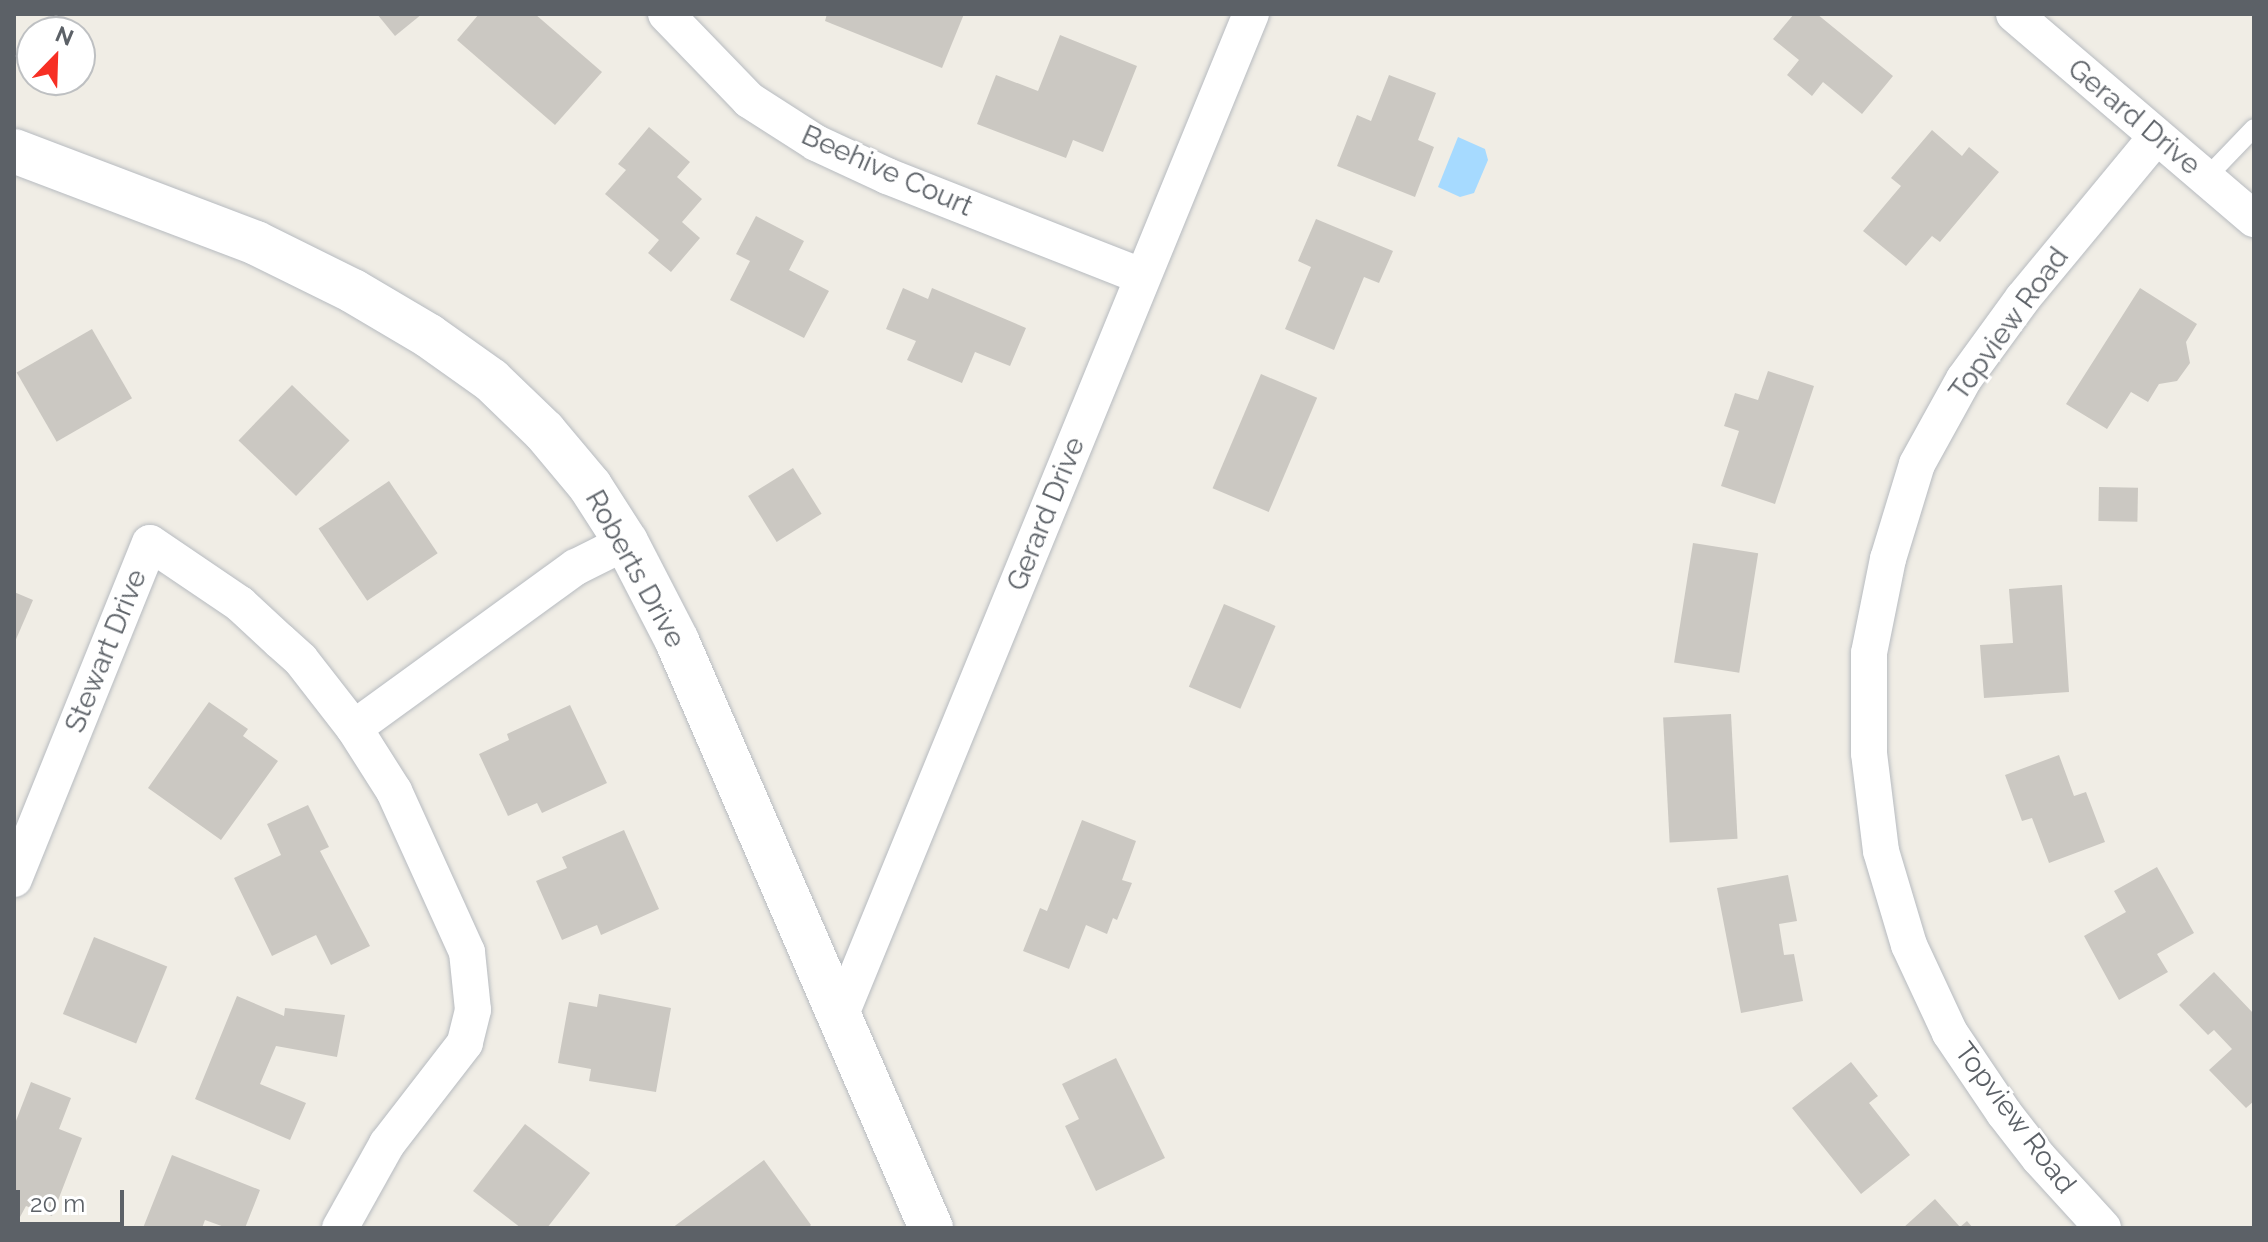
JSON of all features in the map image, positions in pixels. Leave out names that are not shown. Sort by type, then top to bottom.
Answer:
[{"type":"street","name":"Beehive Court","points":[[666,14],[749,100],[816,143],[887,176],[1141,276]]},
{"type":"street","name":"Gerard Drive","points":[[841,1014],[902,873],[1141,276],[1251,14]]},
{"type":"street","name":"Gerard Drive","points":[[2014,14],[2254,219]]},
{"type":"street","name":"Topview Road","points":[[2103,1228],[2039,1158],[1997,1102],[1950,1033],[1909,945],[1881,851],[1869,753],[1869,653],[1888,559],[1917,464],[1964,379],[2023,298],[2156,137]]},
{"type":"street","name":"Roberts Drive","points":[[14,151],[256,243],[353,291],[429,336],[491,380],[544,431],[590,486],[626,542],[677,641],[931,1228]]},
{"type":"street","points":[[340,1228],[387,1144],[465,1043],[473,1010],[472,982],[464,945],[394,791],[354,728],[576,567],[626,542]]},
{"type":"street","name":"Stewart Drive","points":[[14,879],[150,543],[240,604],[301,660],[354,728]]},
{"type":"lane","points":[[2206,178],[2254,128]]},
{"type":"water","points":[[1458,137],[1485,149],[1488,160],[1474,193],[1460,197],[1438,187]]},
{"type":"building","points":[[377,14],[422,14],[395,36]]},
{"type":"building","points":[[479,14],[535,14],[602,72],[555,125],[457,40]]},
{"type":"building","points":[[827,14],[964,14],[942,68],[825,21]]},
{"type":"building","points":[[1794,14],[1817,14],[1893,76],[1862,114],[1823,82],[1812,96],[1787,75],[1799,60],[1773,39]]},
{"type":"building","points":[[1060,35],[1137,66],[1103,152],[1073,140],[1066,158],[977,124],[996,75],[1038,91]]},
{"type":"building","points":[[1389,75],[1436,93],[1418,140],[1434,147],[1415,197],[1337,166],[1357,115],[1371,121]]},
{"type":"building","points":[[649,127],[690,162],[677,177],[702,199],[682,222],[700,238],[671,272],[648,253],[659,240],[605,194],[626,170],[618,164]]},
{"type":"building","points":[[1932,130],[1962,156],[1969,147],[1999,172],[1940,242],[1932,236],[1906,266],[1863,231],[1901,186],[1891,178]]},
{"type":"building","points":[[756,216],[804,241],[789,270],[829,291],[804,338],[730,300],[750,261],[736,254]]},
{"type":"building","points":[[1316,219],[1393,251],[1379,283],[1364,277],[1334,350],[1285,329],[1311,267],[1298,261]]},
{"type":"building","points":[[903,288],[928,299],[932,288],[1026,328],[1010,366],[975,352],[962,383],[907,360],[916,341],[886,329]]},
{"type":"building","points":[[2140,288],[2197,324],[2186,342],[2190,363],[2177,381],[2159,384],[2148,402],[2131,392],[2107,429],[2066,404]]},
{"type":"building","points":[[92,329],[132,398],[57,442],[17,373]]},
{"type":"building","points":[[1768,371],[1814,386],[1775,504],[1721,486],[1739,431],[1724,426],[1735,393],[1758,400]]},
{"type":"building","points":[[1261,374],[1317,398],[1269,512],[1213,488]]},
{"type":"building","points":[[292,385],[350,441],[296,496],[239,440]]},
{"type":"building","points":[[793,468],[822,514],[777,542],[748,496]]},
{"type":"building","points":[[389,481],[438,553],[367,601],[319,529]]},
{"type":"building","points":[[2099,487],[2138,488],[2137,522],[2098,521]]},
{"type":"building","points":[[1693,543],[1758,553],[1739,673],[1674,663]]},
{"type":"building","points":[[2062,585],[2069,692],[1984,698],[1980,645],[2013,643],[2009,589]]},
{"type":"building","points":[[14,592],[33,600],[14,644]]},
{"type":"building","points":[[1224,604],[1276,626],[1240,709],[1189,687]]},
{"type":"building","points":[[209,702],[248,729],[243,736],[278,761],[221,840],[148,788]]},
{"type":"building","points":[[570,705],[607,783],[542,813],[537,803],[508,816],[479,754],[509,740],[507,734]]},
{"type":"building","points":[[1731,714],[1738,839],[1670,842],[1663,718]]},
{"type":"building","points":[[2059,755],[2074,796],[2086,792],[2105,842],[2049,863],[2032,818],[2022,821],[2005,775]]},
{"type":"building","points":[[308,805],[329,847],[320,851],[370,946],[331,965],[316,935],[272,956],[234,878],[281,855],[267,824]]},
{"type":"building","points":[[1082,820],[1136,841],[1122,880],[1132,883],[1117,920],[1113,918],[1107,934],[1086,925],[1069,969],[1023,951],[1040,908],[1047,911]]},
{"type":"building","points":[[624,830],[659,909],[601,935],[597,925],[562,940],[536,881],[567,868],[562,857]]},
{"type":"building","points":[[2157,867],[2194,933],[2157,954],[2168,972],[2119,1000],[2084,936],[2126,912],[2114,891]]},
{"type":"building","points":[[1788,875],[1797,921],[1779,924],[1784,955],[1794,954],[1803,1001],[1741,1013],[1717,888]]},
{"type":"building","points":[[94,937],[167,967],[136,1044],[63,1014]]},
{"type":"building","points":[[2214,972],[2254,1014],[2254,1101],[2246,1108],[2209,1070],[2232,1049],[2214,1030],[2208,1035],[2179,1005]]},
{"type":"building","points":[[599,994],[671,1008],[656,1092],[589,1081],[591,1069],[558,1063],[569,1002],[597,1007]]},
{"type":"building","points":[[237,996],[284,1016],[285,1008],[345,1015],[337,1057],[276,1046],[260,1084],[306,1103],[290,1140],[195,1099]]},
{"type":"building","points":[[1116,1058],[1165,1158],[1096,1191],[1065,1126],[1079,1119],[1062,1084]]},
{"type":"building","points":[[1851,1062],[1878,1096],[1869,1103],[1910,1155],[1861,1194],[1792,1108]]},
{"type":"building","points":[[31,1082],[71,1098],[59,1129],[82,1138],[52,1216],[26,1206],[14,1228],[14,1126]]},
{"type":"building","points":[[525,1124],[590,1173],[547,1228],[521,1228],[473,1191]]},
{"type":"building","points":[[172,1155],[260,1190],[245,1228],[227,1228],[205,1220],[202,1228],[143,1228]]},
{"type":"building","points":[[764,1160],[811,1225],[808,1228],[672,1228]]},
{"type":"building","points":[[1935,1199],[1960,1227],[1967,1221],[1973,1228],[1903,1228]]}]
